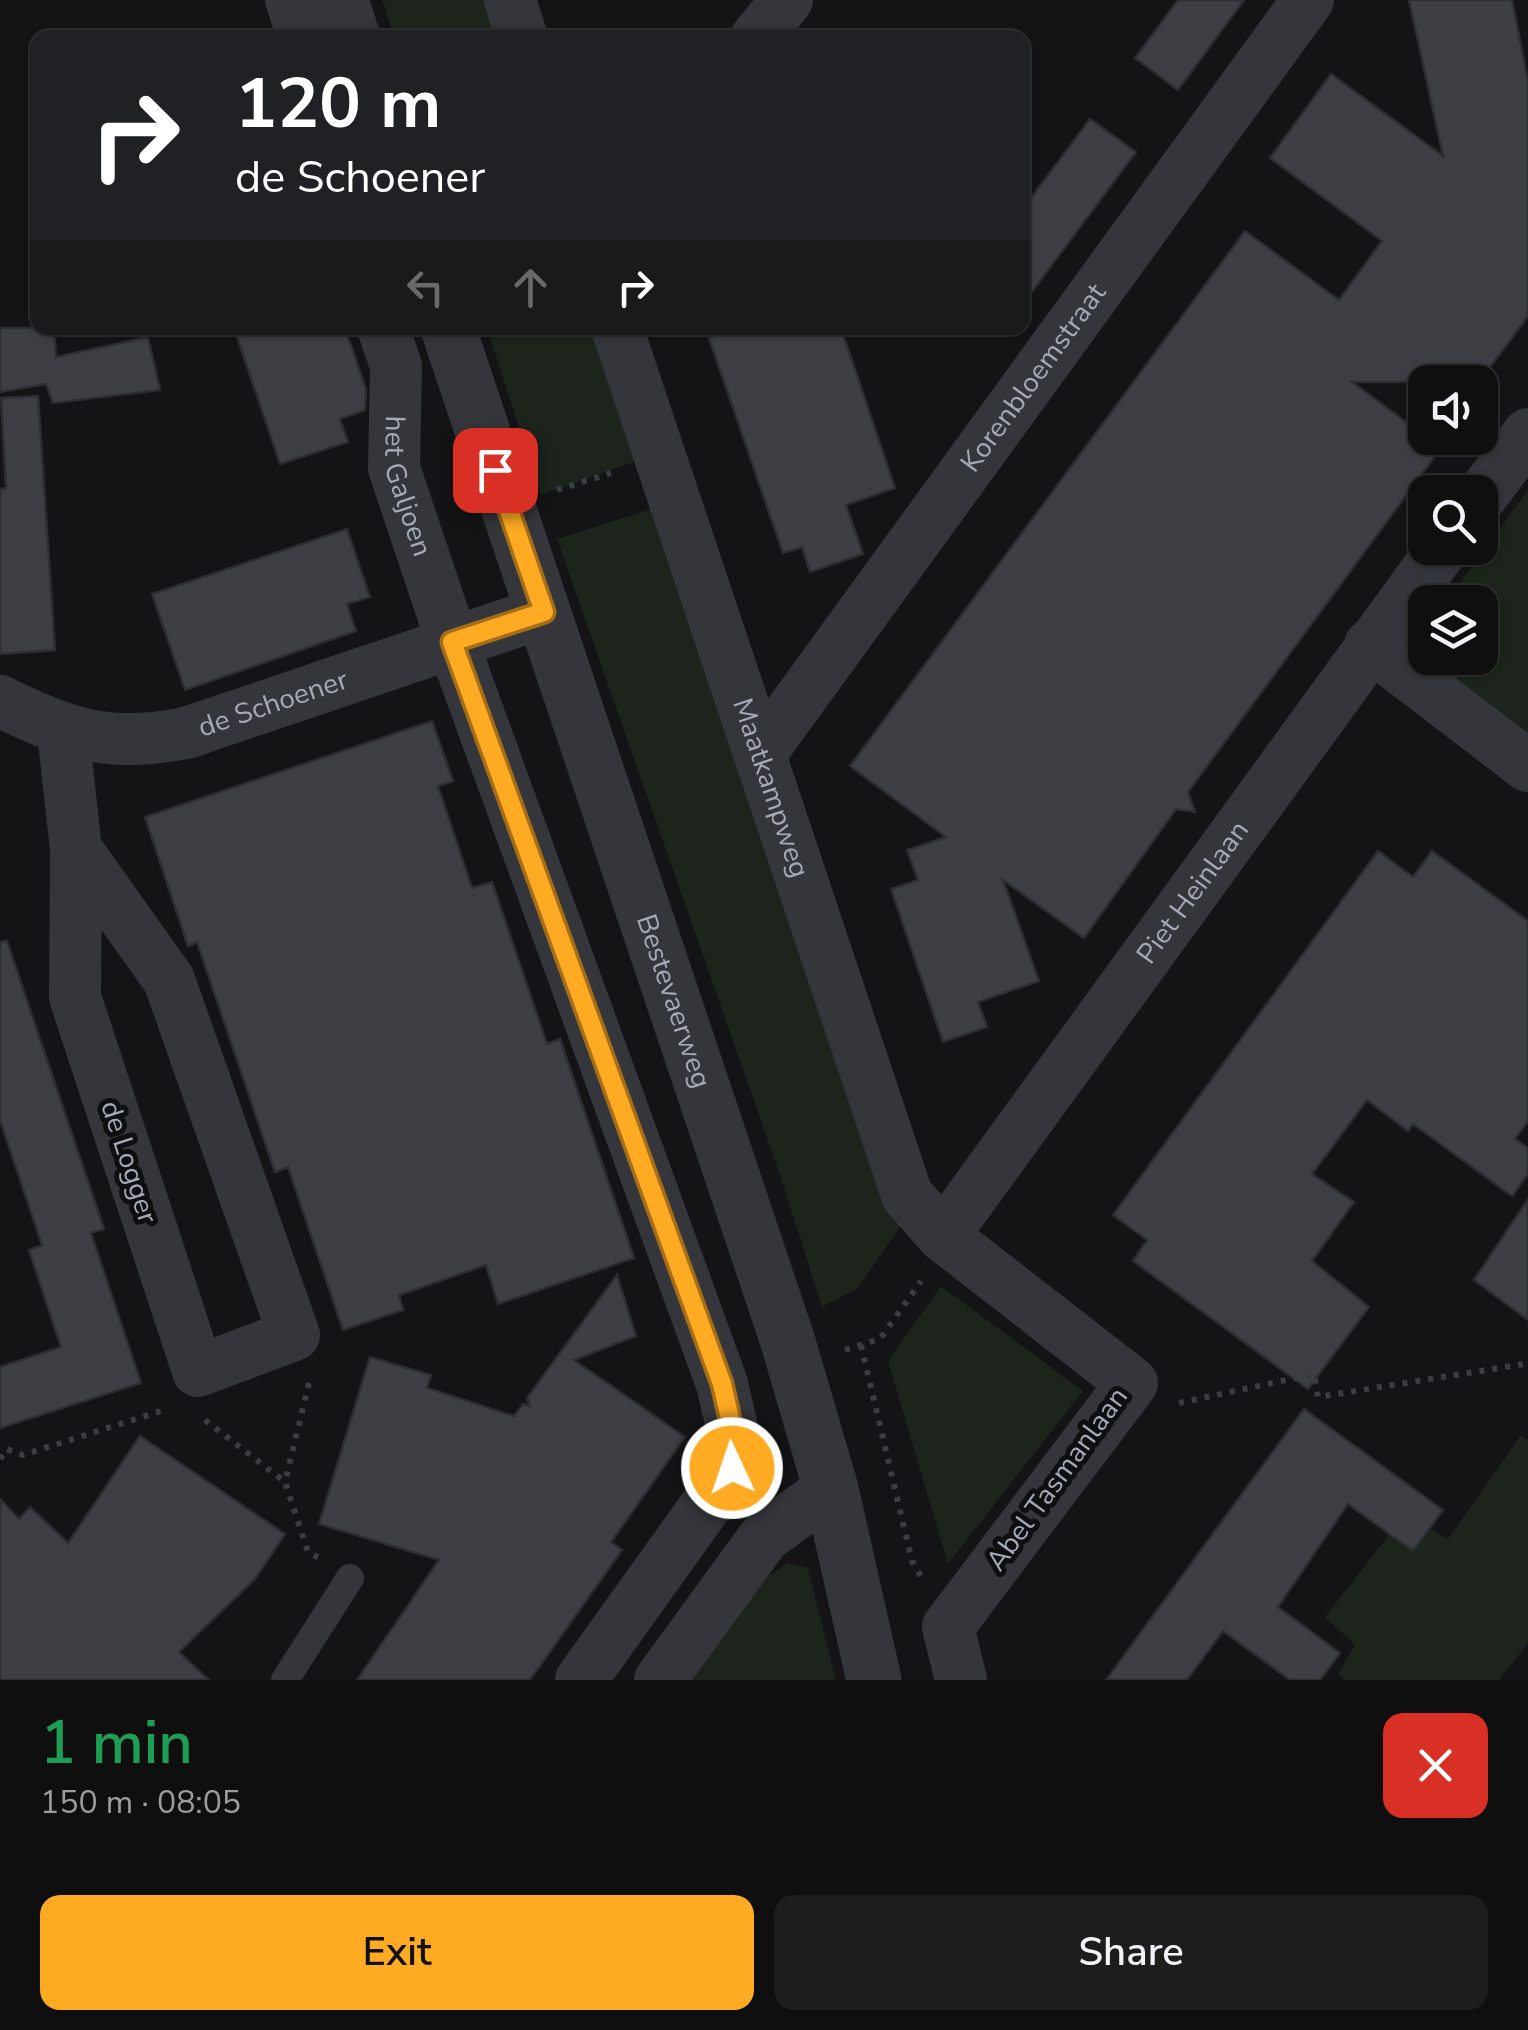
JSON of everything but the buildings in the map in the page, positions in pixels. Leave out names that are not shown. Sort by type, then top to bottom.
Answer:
[{"type":"street","points":[[291,0],[301,30]]},
{"type":"street","points":[[341,0],[350,30]]},
{"type":"street","points":[[510,0],[519,30]]},
{"type":"street","points":[[763,30],[787,0]]},
{"type":"street","name":"Korenbloemstraat","points":[[760,754],[1308,0]]},
{"type":"street","name":"het Galjoen","points":[[385,335],[396,366],[394,468],[452,642],[722,1384],[736,1445],[732,1468],[712,1502],[581,1680]]},
{"type":"street","name":"Bestevaerweg","points":[[450,335],[795,1364],[831,1489],[874,1680]]},
{"type":"street","name":"Maatkampweg","points":[[619,335],[907,1196],[943,1236]]},
{"type":"street","points":[[1497,475],[1528,434]]},
{"type":"street","name":"Piet Heinlaan","points":[[943,1236],[1430,565]]},
{"type":"street","name":"de Schoener","points":[[0,701],[63,732],[124,740],[186,732],[544,612]]},
{"type":"street","points":[[1370,645],[1528,766]]},
{"type":"street","name":"de Logger","points":[[63,732],[76,848],[75,998],[198,1371],[294,1336],[169,980],[76,848]]},
{"type":"street","name":"Abel Tasmanlaan","points":[[943,1236],[1132,1383],[948,1627]]},
{"type":"street","points":[[660,1680],[765,1536],[831,1489]]},
{"type":"street","points":[[948,1627],[960,1680]]},
{"type":"lane","points":[[285,1680],[350,1578]]},
{"type":"path","points":[[795,1364],[880,1339],[936,1261],[943,1236]]},
{"type":"path","points":[[294,1336],[310,1375],[285,1482],[308,1552],[350,1578]]},
{"type":"path","points":[[861,1345],[912,1561],[948,1627]]},
{"type":"path","points":[[1132,1383],[1180,1404],[1314,1374],[1318,1397],[1524,1364],[1528,1367]]},
{"type":"path","points":[[0,1459],[6,1448],[24,1455],[166,1410]]},
{"type":"path","points":[[198,1415],[285,1482]]},
{"type":"shaded area","points":[[382,0],[488,0],[499,30],[392,30]]},
{"type":"shaded area","points":[[489,335],[601,335],[642,459],[541,495]]},
{"type":"shaded area","points":[[1528,490],[1528,737],[1448,675],[1498,675],[1498,585],[1458,585],[1473,565],[1498,565],[1498,531]]},
{"type":"shaded area","points":[[658,507],[902,1224],[857,1289],[822,1307],[780,1175],[557,539]]},
{"type":"shaded area","points":[[941,1286],[1083,1391],[948,1564],[888,1361]]},
{"type":"shaded area","points":[[1521,1435],[1528,1440],[1528,1643],[1499,1680],[1346,1680],[1338,1674],[1355,1645],[1325,1617],[1406,1513],[1448,1539]]},
{"type":"shaded area","points":[[788,1563],[808,1568],[836,1680],[690,1680],[763,1579]]},
{"type":"route","points":[[495,470],[544,612],[452,642],[722,1384],[736,1445],[732,1468]]}]
